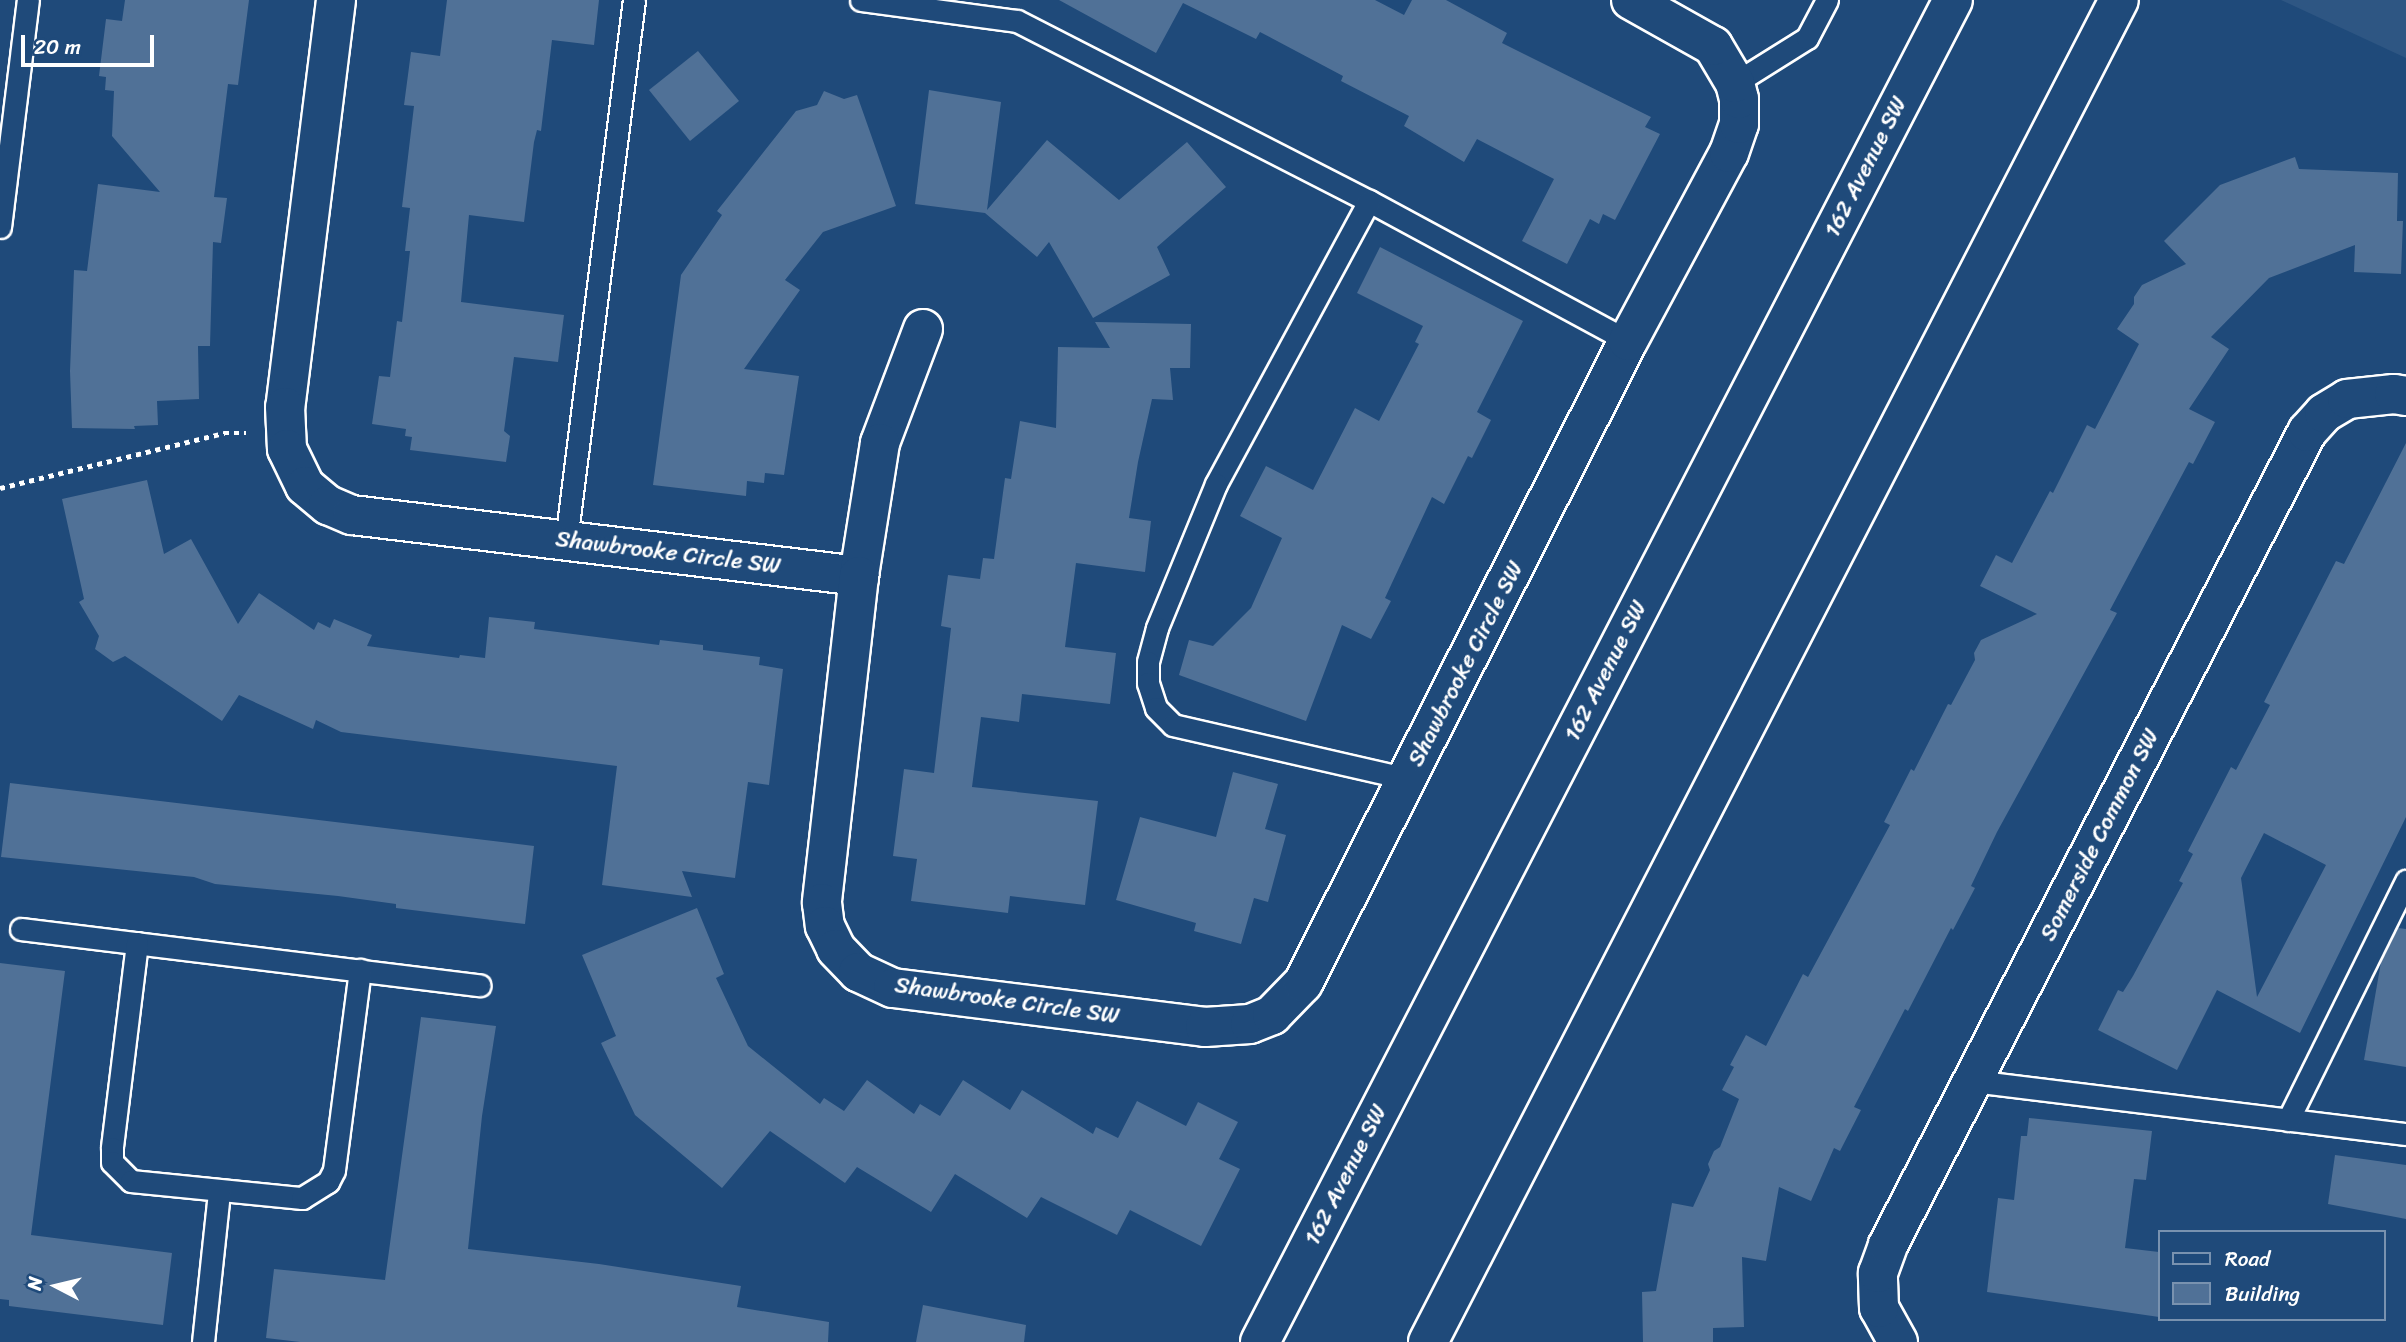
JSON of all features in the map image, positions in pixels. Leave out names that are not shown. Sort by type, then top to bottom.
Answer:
[{"type":"street","name":"Shawbrooke Circle SW","points":[[336,0],[285,407],[290,458],[305,486],[328,505],[352,515],[859,576],[822,903],[825,926],[836,949],[858,972],[892,988],[1205,1027],[1250,1024],[1272,1015],[1303,983],[1409,779],[1628,341],[1729,153],[1740,124],[1735,83],[1713,46],[1631,0]]},
{"type":"street","name":"162 Avenue SW","points":[[1260,1342],[1952,0]]},
{"type":"street","points":[[1428,1342],[2117,8]]},
{"type":"street","points":[[859,576],[880,443],[923,329]]},
{"type":"street","name":"Somerside Common SW","points":[[1898,1342],[1879,1308],[1878,1273],[1888,1245],[2307,432],[2324,413],[2347,399],[2394,394],[2406,396]]},
{"type":"lane","points":[[0,227],[28,0]]},
{"type":"lane","points":[[566,541],[634,0]]},
{"type":"lane","points":[[861,0],[1017,20],[1368,201],[1628,341]]},
{"type":"lane","points":[[1735,83],[1807,38],[1827,0]]},
{"type":"lane","points":[[1368,201],[1216,484],[1157,628],[1148,662],[1148,683],[1156,708],[1173,725],[1409,779]]},
{"type":"lane","points":[[2288,1120],[2406,881]]},
{"type":"lane","points":[[21,929],[480,985]]},
{"type":"lane","points":[[137,943],[112,1163],[131,1181],[219,1192],[302,1198],[328,1182],[334,1170],[360,970]]},
{"type":"lane","points":[[1973,1081],[2406,1134]]},
{"type":"lane","points":[[202,1342],[219,1192]]},
{"type":"path","points":[[0,488],[224,433],[286,433]]},
{"type":"shaded area","points":[[2281,0],[2406,0],[2406,58]]},
{"type":"building","points":[[125,0],[249,0],[238,85],[228,84],[214,197],[227,198],[221,243],[213,242],[210,346],[198,346],[199,399],[157,401],[158,425],[134,426],[135,429],[72,428],[70,371],[74,270],[87,271],[98,184],[160,192],[112,136],[114,91],[105,90],[106,77],[99,76],[106,19],[122,21]]},
{"type":"building","points":[[447,0],[599,0],[594,45],[552,40],[541,131],[537,130],[534,142],[524,222],[469,215],[461,302],[564,315],[558,362],[514,357],[504,431],[510,436],[506,462],[410,450],[412,437],[405,436],[406,429],[372,424],[379,376],[390,377],[397,321],[402,322],[410,251],[405,251],[410,208],[402,207],[414,106],[404,105],[411,52],[440,56]]},
{"type":"building","points":[[1059,0],[1375,0],[1404,15],[1412,0],[1446,0],[1507,33],[1502,43],[1651,117],[1645,127],[1660,134],[1615,220],[1603,214],[1599,224],[1590,219],[1567,264],[1522,241],[1554,179],[1477,139],[1464,162],[1404,126],[1409,116],[1341,81],[1343,76],[1260,32],[1256,39],[1183,3],[1156,53]]},
{"type":"building","points":[[698,51],[739,101],[690,141],[649,90]]},
{"type":"building","points":[[929,90],[1001,102],[987,210],[1047,140],[1119,200],[1187,142],[1226,187],[1157,247],[1170,275],[1093,318],[1049,242],[1037,257],[985,213],[915,204]]},
{"type":"building","points":[[824,91],[844,99],[857,95],[896,206],[823,232],[785,280],[800,290],[744,369],[799,376],[784,475],[765,473],[764,483],[747,481],[746,496],[653,485],[681,275],[722,215],[717,211],[796,111],[817,105]]},
{"type":"building","points":[[2295,157],[2299,169],[2398,173],[2397,221],[2403,221],[2401,274],[2354,272],[2355,245],[2269,278],[2211,337],[2229,349],[2189,409],[2215,422],[2193,464],[2189,462],[2110,610],[2117,613],[1997,832],[1971,886],[1975,888],[1953,930],[1951,928],[1908,1011],[1905,1009],[1854,1107],[1861,1110],[1840,1151],[1834,1148],[1811,1201],[1779,1187],[1766,1261],[1742,1257],[1744,1327],[1713,1328],[1713,1342],[1643,1342],[1642,1292],[1656,1291],[1672,1203],[1693,1207],[1710,1170],[1708,1164],[1714,1151],[1720,1147],[1739,1099],[1722,1090],[1734,1067],[1730,1065],[1746,1035],[1766,1046],[1803,974],[1808,977],[1890,825],[1884,822],[1911,769],[1914,771],[1948,704],[1951,705],[1975,660],[1974,653],[1981,640],[2037,614],[1980,586],[1996,555],[2012,563],[2050,491],[2053,493],[2087,425],[2095,429],[2139,344],[2117,329],[2134,304],[2134,297],[2142,285],[2186,264],[2164,241],[2220,185]]},
{"type":"building","points":[[1380,247],[1523,321],[1477,412],[1491,420],[1472,458],[1468,456],[1444,504],[1432,497],[1385,598],[1391,601],[1371,639],[1342,625],[1306,721],[1179,675],[1189,640],[1213,646],[1251,608],[1282,538],[1240,516],[1266,466],[1313,490],[1355,408],[1379,421],[1419,344],[1415,342],[1423,326],[1357,293]]},
{"type":"building","points":[[1095,322],[1191,324],[1190,368],[1170,368],[1173,400],[1152,399],[1138,462],[1129,518],[1151,521],[1145,572],[1076,563],[1065,647],[1116,653],[1110,704],[1022,694],[1019,722],[981,717],[972,787],[1098,801],[1085,905],[1010,896],[1008,913],[911,901],[917,859],[893,856],[904,769],[934,773],[951,628],[941,626],[948,575],[980,579],[983,558],[994,559],[1005,478],[1011,479],[1020,421],[1056,428],[1058,347],[1110,348]]},
{"type":"building","points":[[2406,443],[2406,817],[2300,1033],[2217,990],[2177,1070],[2098,1030],[2118,990],[2123,992],[2133,976],[2183,883],[2179,881],[2193,854],[2188,851],[2231,767],[2236,770],[2270,705],[2264,702],[2336,561],[2344,564]],"holes":[[[2264,833],[2326,865],[2257,997],[2241,878]]]},
{"type":"building","points":[[147,480],[164,554],[191,539],[238,624],[259,593],[314,630],[318,622],[330,628],[334,619],[372,635],[367,646],[459,658],[460,655],[485,658],[489,617],[535,622],[534,629],[659,645],[660,640],[703,645],[703,650],[760,657],[759,665],[783,669],[769,785],[748,782],[735,878],[682,871],[692,897],[602,885],[617,766],[341,732],[316,720],[313,729],[239,695],[222,721],[125,656],[113,662],[95,649],[99,636],[79,602],[84,599],[62,499]]},
{"type":"building","points":[[1233,772],[1278,784],[1265,829],[1286,835],[1268,902],[1254,898],[1241,944],[1194,931],[1196,923],[1116,900],[1140,817],[1216,837]]},
{"type":"building","points":[[10,783],[534,846],[525,924],[396,908],[396,904],[338,896],[215,884],[194,877],[1,857]]},
{"type":"building","points":[[697,908],[724,974],[716,978],[748,1046],[820,1104],[824,1098],[844,1111],[867,1080],[914,1114],[920,1104],[940,1116],[963,1080],[1010,1110],[1022,1090],[1093,1134],[1096,1127],[1118,1138],[1137,1101],[1186,1126],[1198,1102],[1238,1122],[1219,1159],[1240,1169],[1201,1246],[1130,1210],[1117,1235],[1041,1197],[1027,1218],[955,1174],[931,1212],[857,1167],[845,1183],[770,1131],[722,1188],[635,1115],[601,1043],[616,1036],[582,955]]},
{"type":"building","points":[[2398,928],[2406,929],[2406,1067],[2364,1060],[2381,962]]},
{"type":"building","points":[[0,963],[65,971],[31,1235],[172,1253],[163,1325],[9,1306],[9,1300],[0,1299]]},
{"type":"building","points":[[421,1017],[496,1026],[482,1116],[468,1249],[599,1264],[741,1286],[737,1307],[829,1322],[828,1342],[300,1342],[266,1338],[274,1269],[385,1280]]},
{"type":"building","points":[[2029,1118],[2152,1131],[2146,1180],[2134,1179],[2125,1248],[2158,1252],[2158,1317],[1987,1292],[1998,1198],[2014,1200],[2021,1136],[2027,1136]]},
{"type":"building","points":[[2335,1155],[2406,1165],[2406,1219],[2328,1204]]},
{"type":"building","points":[[923,1305],[1026,1325],[1024,1342],[916,1342]]}]
